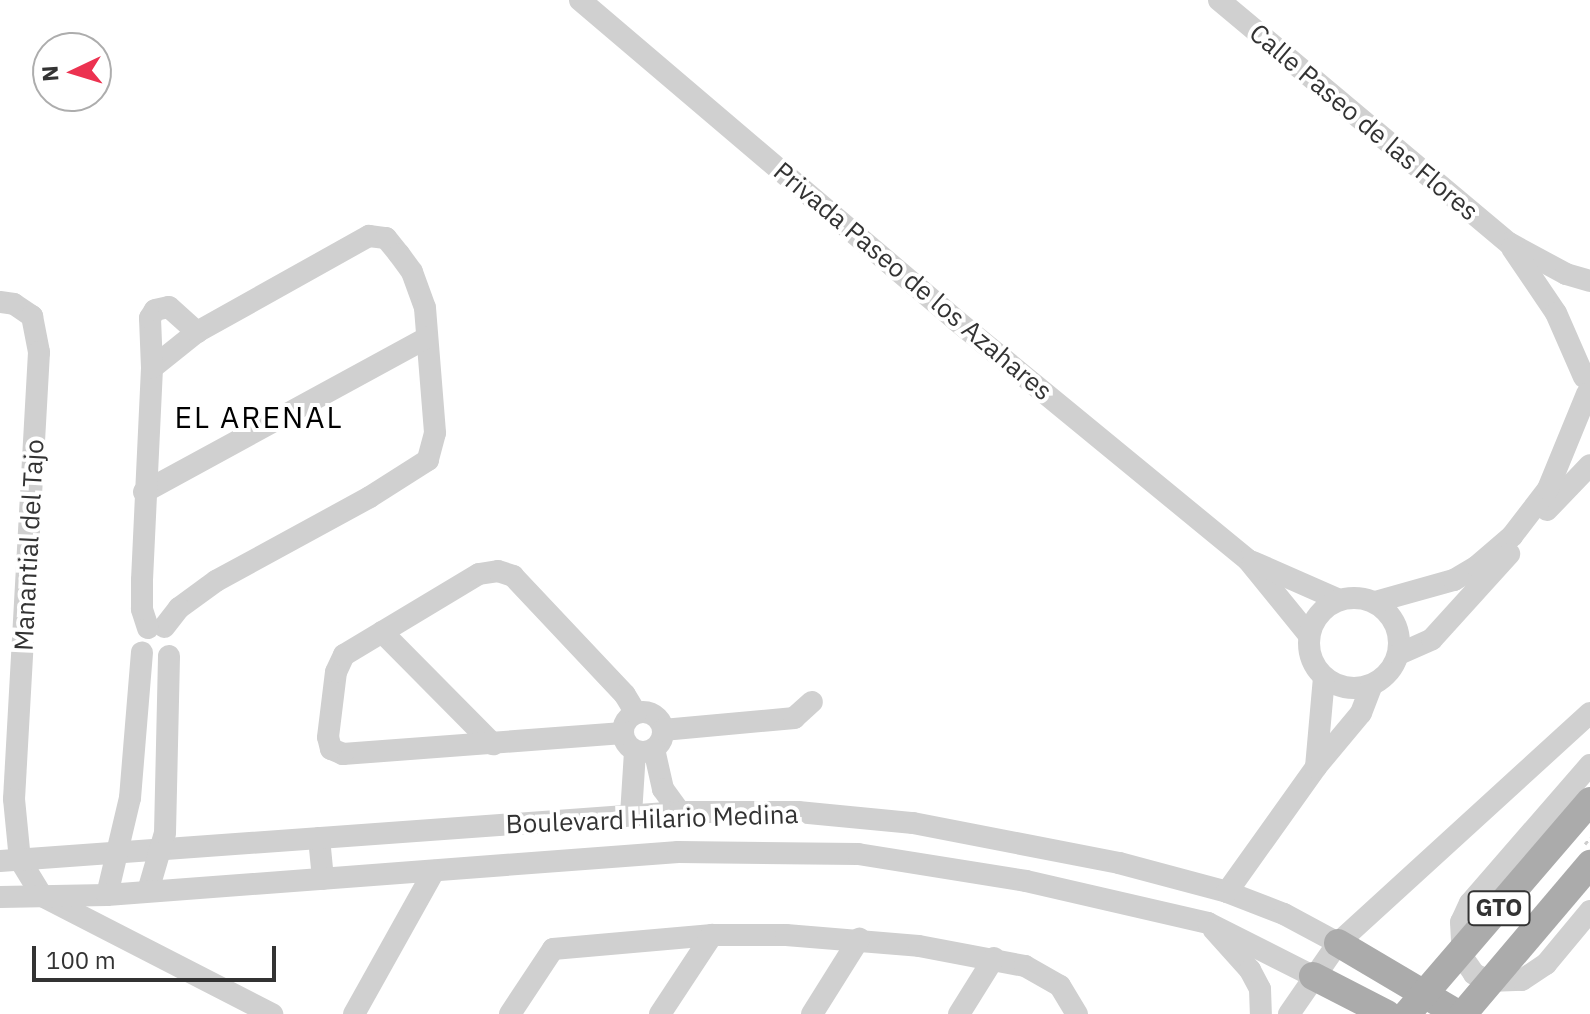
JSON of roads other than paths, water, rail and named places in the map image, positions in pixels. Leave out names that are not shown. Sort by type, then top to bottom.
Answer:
[{"type":"main road","name":"GTO","points":[[1407,1014],[1590,801]]},
{"type":"main road","name":"GTO","points":[[1461,1014],[1590,864]]},
{"type":"main road","name":"Boulevard Hilario Medina","points":[[1338,943],[1461,1014]]},
{"type":"main road","name":"Boulevard Hilario Medina","points":[[1313,976],[1387,1014]]},
{"type":"street","name":"Privada Paseo de los Azahares","points":[[580,0],[957,321],[1248,560],[1309,635]]},
{"type":"street","name":"Calle Paseo de las Flores","points":[[1219,0],[1509,243],[1566,274],[1590,281]]},
{"type":"street","points":[[107,895],[130,798],[142,652],[140,643],[179,608],[216,581],[370,497],[428,460],[435,433],[425,308],[416,280],[399,254],[378,235],[360,239],[197,332],[152,368]]},
{"type":"street","name":"Calle Paseo de las Flores","points":[[1509,243],[1556,313],[1587,391]]},
{"type":"street","name":"Manantial del Tajo","points":[[0,302],[26,309],[37,330],[39,372],[9,759],[14,799],[10,860],[42,896]]},
{"type":"street","points":[[148,891],[165,833],[169,656],[175,640],[156,628],[142,609],[144,492],[152,368],[149,326],[155,310],[174,308],[197,332]]},
{"type":"street","points":[[144,492],[427,338]]},
{"type":"street","points":[[1375,602],[1454,580],[1477,566],[1512,536],[1548,489],[1587,391],[1590,346]]},
{"type":"street","points":[[1399,654],[1432,639],[1590,465]]},
{"type":"street","name":"Privada Paseo de los Azahares","points":[[1248,560],[1339,600]]},
{"type":"street","points":[[636,713],[625,695],[513,576],[498,571],[479,574],[339,660],[328,737],[331,749],[343,754],[493,744],[644,741],[794,718],[812,702]]},
{"type":"street","points":[[1363,598],[1375,602],[1390,615],[1399,633],[1399,654],[1384,678],[1355,689],[1339,686],[1324,678],[1314,666],[1309,635],[1325,608],[1339,600],[1363,598]]},
{"type":"street","points":[[382,632],[493,744]]},
{"type":"street","points":[[142,652],[154,661],[169,656]]},
{"type":"street","points":[[1316,767],[1324,678]]},
{"type":"street","points":[[1227,892],[1316,767],[1361,713],[1372,685]]},
{"type":"street","points":[[631,815],[644,741],[657,717],[636,713],[629,718],[644,741],[663,789],[680,812]]},
{"type":"street","points":[[1289,1014],[1338,943],[1590,713]]},
{"type":"street","points":[[1590,765],[1470,903],[1461,922],[1463,958],[1474,974],[1489,981],[1522,980],[1546,964],[1590,911]]},
{"type":"street","name":"Boulevard Hilario Medina","points":[[10,860],[680,812],[861,816],[1030,844],[1227,892],[1284,914],[1338,943]]},
{"type":"street","points":[[858,854],[861,816]]},
{"type":"street","points":[[319,838],[323,879]]},
{"type":"street","name":"Boulevard Hilario Medina","points":[[0,897],[107,895],[678,852],[858,854],[1026,881],[1208,923],[1313,976]]},
{"type":"street","points":[[354,1014],[434,871]]},
{"type":"street","points":[[42,896],[272,1014]]},
{"type":"street","points":[[1208,923],[1250,970],[1260,989],[1261,1014]]},
{"type":"street","points":[[660,1014],[712,935]]},
{"type":"street","points":[[510,1014],[553,949],[712,935],[859,939],[994,958],[1045,974],[1066,993],[1077,1014]]},
{"type":"street","points":[[812,1014],[859,939]]},
{"type":"street","points":[[959,1014],[994,958]]},
{"type":"district","name":"EL ARENAL","points":[[259,417]]}]
